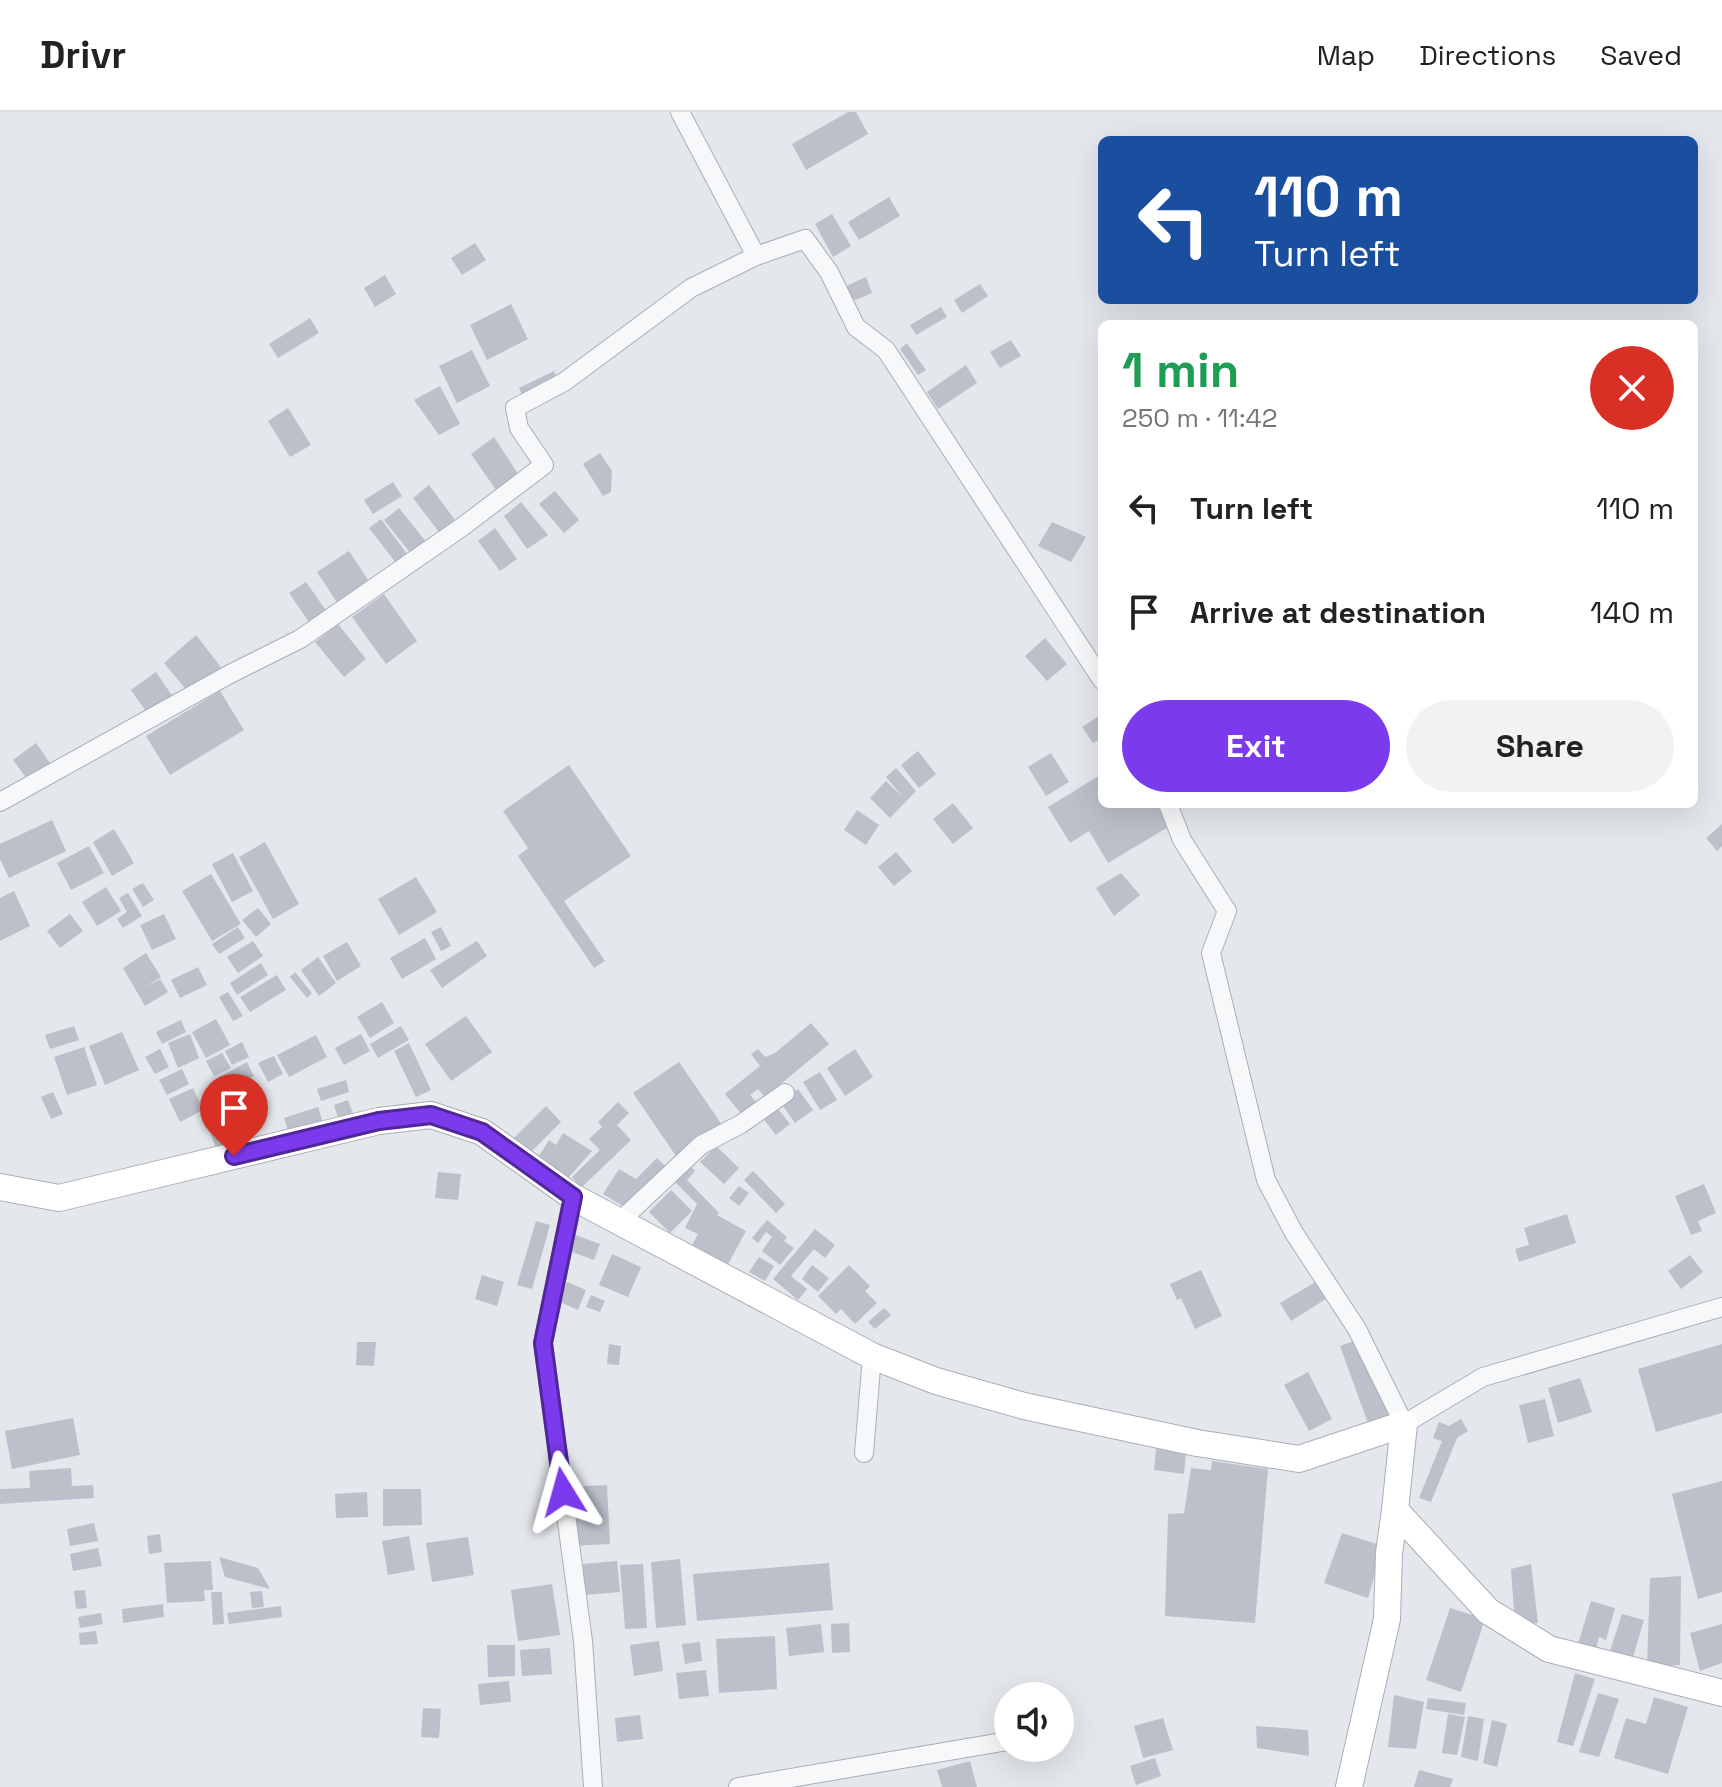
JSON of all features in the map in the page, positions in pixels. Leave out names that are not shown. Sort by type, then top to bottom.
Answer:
[{"type":"street","points":[[680,112],[756,256]]},
{"type":"street","points":[[0,802],[300,639],[462,527],[544,465],[519,428],[515,408],[564,382],[691,288],[756,256],[805,239],[829,272],[856,327],[886,350],[1098,674]]},
{"type":"street","points":[[1170,808],[1182,840],[1227,911],[1211,953],[1266,1180],[1294,1233],[1357,1329],[1404,1424],[1389,1553],[1387,1619],[1349,1787]]},
{"type":"street","points":[[619,1222],[701,1145],[741,1124],[785,1093]]},
{"type":"street","points":[[0,1187],[59,1198],[379,1121],[431,1115],[482,1132],[573,1197],[872,1356],[936,1381],[1024,1406],[1197,1443],[1299,1459],[1404,1424],[1483,1377],[1722,1307]]},
{"type":"street","points":[[573,1197],[543,1343],[583,1641],[593,1787]]},
{"type":"street","points":[[864,1453],[872,1356]]},
{"type":"street","points":[[1395,1510],[1488,1611],[1549,1649],[1722,1693]]},
{"type":"street","points":[[738,1787],[994,1743]]},
{"type":"building","points":[[848,112],[856,112],[868,134],[806,170],[792,144]]},
{"type":"building","points":[[889,197],[900,216],[859,240],[848,222]]},
{"type":"building","points":[[832,214],[851,246],[833,257],[815,224]]},
{"type":"building","points":[[475,243],[486,260],[462,275],[451,258]]},
{"type":"building","points":[[385,275],[396,294],[375,307],[364,288]]},
{"type":"building","points":[[866,277],[872,293],[853,301],[846,286]]},
{"type":"building","points":[[980,284],[988,296],[962,313],[954,300]]},
{"type":"building","points":[[511,304],[528,339],[487,360],[470,325]]},
{"type":"building","points":[[941,307],[947,317],[916,335],[910,325]]},
{"type":"building","points":[[310,318],[319,333],[278,358],[269,344]]},
{"type":"building","points":[[1011,340],[1021,356],[1000,368],[990,352]]},
{"type":"building","points":[[907,343],[926,370],[918,375],[900,349]]},
{"type":"building","points":[[472,350],[490,386],[457,403],[439,366]]},
{"type":"building","points":[[966,365],[977,383],[938,409],[927,392]]},
{"type":"building","points":[[554,371],[560,384],[525,401],[519,388]]},
{"type":"building","points":[[440,386],[460,424],[439,435],[414,400]]},
{"type":"building","points":[[288,408],[311,445],[290,457],[268,421]]},
{"type":"building","points":[[494,437],[518,474],[496,490],[471,454]]},
{"type":"building","points":[[600,453],[612,471],[611,492],[603,496],[583,464]]},
{"type":"building","points":[[393,482],[402,496],[373,514],[364,500]]},
{"type":"building","points":[[429,485],[455,520],[439,532],[413,498]]},
{"type":"building","points":[[555,491],[579,520],[564,533],[539,504]]},
{"type":"building","points":[[521,502],[548,535],[527,549],[504,516]]},
{"type":"building","points":[[399,508],[427,543],[412,555],[384,520]]},
{"type":"building","points":[[381,519],[407,554],[396,563],[369,528]]},
{"type":"building","points":[[1052,522],[1086,537],[1071,562],[1038,546]]},
{"type":"building","points":[[495,528],[517,559],[500,571],[478,541]]},
{"type":"building","points":[[349,551],[370,583],[338,604],[317,572]]},
{"type":"building","points":[[306,582],[330,616],[313,628],[289,593]]},
{"type":"building","points":[[384,594],[417,641],[386,664],[352,617]]},
{"type":"building","points":[[338,624],[366,659],[344,677],[315,642]]},
{"type":"building","points":[[196,635],[223,670],[189,693],[164,663]]},
{"type":"building","points":[[1045,638],[1067,664],[1047,681],[1025,656]]},
{"type":"building","points":[[156,672],[175,700],[150,717],[131,690]]},
{"type":"building","points":[[220,691],[244,730],[170,775],[146,736]]},
{"type":"building","points":[[1098,717],[1098,740],[1093,743],[1082,727]]},
{"type":"building","points":[[36,743],[52,766],[30,783],[13,760]]},
{"type":"building","points":[[918,751],[936,774],[919,788],[901,765]]},
{"type":"building","points":[[1051,753],[1069,782],[1046,796],[1028,767]]},
{"type":"building","points":[[569,765],[631,856],[564,901],[605,961],[594,968],[518,856],[528,848],[503,811]]},
{"type":"building","points":[[896,768],[916,791],[890,818],[870,798],[886,781],[903,797],[886,777]]},
{"type":"building","points":[[1098,776],[1098,808],[1163,808],[1173,824],[1108,863],[1089,831],[1070,843],[1048,807]]},
{"type":"building","points":[[953,803],[973,828],[953,844],[933,819]]},
{"type":"building","points":[[857,810],[879,825],[866,845],[844,830]]},
{"type":"building","points":[[52,820],[66,851],[9,878],[0,859],[0,844]]},
{"type":"building","points":[[1722,824],[1722,846],[1717,851],[1706,838]]},
{"type":"building","points":[[114,829],[134,863],[112,876],[93,842]]},
{"type":"building","points":[[265,842],[299,904],[273,919],[239,857]]},
{"type":"building","points":[[89,846],[104,873],[71,890],[57,863]]},
{"type":"building","points":[[896,852],[912,871],[894,886],[878,867]]},
{"type":"building","points":[[233,853],[253,891],[232,902],[212,864]]},
{"type":"building","points":[[1121,873],[1140,895],[1114,916],[1096,888]]},
{"type":"building","points":[[211,874],[241,924],[212,941],[182,891]]},
{"type":"building","points":[[416,877],[437,912],[399,935],[378,899]]},
{"type":"building","points":[[143,883],[154,900],[143,907],[132,889]]},
{"type":"building","points":[[106,887],[121,911],[97,926],[82,902]]},
{"type":"building","points":[[14,891],[30,926],[0,941],[0,898]]},
{"type":"building","points":[[128,893],[142,916],[123,928],[117,919],[127,912],[119,898]]},
{"type":"building","points":[[258,908],[271,924],[256,937],[242,920]]},
{"type":"building","points":[[70,914],[83,931],[60,948],[47,931]]},
{"type":"building","points":[[164,914],[176,939],[152,950],[140,925]]},
{"type":"building","points":[[238,927],[245,938],[219,954],[212,944]]},
{"type":"building","points":[[441,927],[451,946],[441,951],[431,932]]},
{"type":"building","points":[[425,938],[436,959],[402,979],[390,958]]},
{"type":"building","points":[[253,941],[263,956],[238,973],[227,957]]},
{"type":"building","points":[[477,941],[487,956],[442,988],[430,970]]},
{"type":"building","points":[[347,942],[361,966],[337,981],[323,956]]},
{"type":"building","points":[[146,953],[161,977],[144,988],[160,979],[168,992],[145,1006],[123,968]]},
{"type":"building","points":[[318,957],[336,983],[319,996],[301,970]]},
{"type":"building","points":[[261,963],[268,975],[237,995],[230,983]]},
{"type":"building","points":[[198,967],[207,985],[180,998],[171,980]]},
{"type":"building","points":[[295,972],[312,993],[307,998],[290,977]]},
{"type":"building","points":[[277,975],[286,990],[250,1012],[240,997]]},
{"type":"building","points":[[228,992],[243,1016],[233,1021],[219,997]]},
{"type":"building","points":[[382,1002],[394,1023],[370,1038],[357,1017]]},
{"type":"building","points":[[466,1016],[492,1052],[451,1081],[425,1044]]},
{"type":"building","points":[[216,1019],[230,1045],[206,1058],[192,1032]]},
{"type":"building","points":[[181,1020],[186,1032],[162,1044],[156,1032]]},
{"type":"building","points":[[811,1023],[829,1044],[765,1097],[758,1089],[750,1095],[757,1103],[743,1116],[725,1094],[760,1066],[751,1054],[758,1049],[765,1057],[775,1053]]},
{"type":"building","points":[[74,1026],[79,1040],[50,1049],[45,1035]]},
{"type":"building","points":[[401,1026],[409,1040],[378,1058],[370,1044]]},
{"type":"building","points":[[122,1032],[139,1070],[105,1085],[89,1046]]},
{"type":"building","points":[[190,1034],[199,1058],[178,1068],[168,1043]]},
{"type":"building","points":[[361,1034],[370,1051],[344,1065],[335,1048]]},
{"type":"building","points":[[316,1035],[327,1057],[289,1077],[277,1055]]},
{"type":"building","points":[[242,1042],[249,1057],[232,1065],[225,1051]]},
{"type":"building","points":[[409,1043],[431,1090],[416,1097],[394,1051]]},
{"type":"building","points":[[84,1047],[97,1085],[67,1095],[54,1057]]},
{"type":"building","points":[[160,1049],[169,1067],[155,1074],[145,1057]]},
{"type":"building","points":[[855,1049],[873,1077],[845,1096],[827,1068]]},
{"type":"building","points":[[222,1053],[231,1068],[214,1076],[206,1061]]},
{"type":"building","points":[[274,1056],[283,1074],[268,1082],[258,1063]]},
{"type":"building","points":[[247,1062],[254,1076],[223,1092],[216,1079]]},
{"type":"building","points":[[679,1062],[722,1125],[676,1156],[633,1093]]},
{"type":"building","points":[[182,1069],[189,1084],[167,1095],[159,1080]]},
{"type":"building","points":[[820,1072],[837,1100],[820,1110],[803,1082]]},
{"type":"building","points":[[346,1080],[349,1092],[321,1101],[317,1089]]},
{"type":"building","points":[[193,1088],[203,1110],[180,1122],[169,1099]]},
{"type":"building","points":[[798,1089],[813,1110],[795,1123],[780,1102]]},
{"type":"building","points":[[53,1092],[63,1114],[51,1119],[41,1097]]},
{"type":"building","points":[[348,1100],[353,1114],[338,1118],[334,1105]]},
{"type":"building","points":[[618,1102],[629,1113],[617,1125],[631,1140],[582,1187],[572,1177],[600,1150],[589,1139],[602,1127],[598,1122]]},
{"type":"building","points":[[775,1105],[790,1124],[776,1135],[761,1116]]},
{"type":"building","points":[[546,1106],[561,1122],[523,1160],[507,1145]]},
{"type":"building","points":[[318,1107],[323,1123],[289,1133],[284,1118]]},
{"type":"building","points":[[242,1114],[251,1139],[217,1151],[208,1126]]},
{"type":"building","points":[[563,1133],[592,1151],[568,1178],[539,1156],[549,1140],[556,1145]]},
{"type":"building","points":[[716,1146],[739,1168],[724,1184],[700,1162]]},
{"type":"building","points":[[657,1158],[668,1169],[638,1200],[633,1196],[626,1208],[603,1194],[619,1169],[636,1179]]},
{"type":"building","points":[[687,1162],[695,1171],[687,1180],[719,1213],[717,1215],[746,1231],[726,1268],[690,1249],[698,1234],[685,1228],[697,1204],[671,1178]]},
{"type":"building","points":[[753,1171],[785,1204],[776,1213],[744,1180]]},
{"type":"building","points":[[438,1172],[461,1174],[458,1200],[435,1198]]},
{"type":"building","points":[[1704,1184],[1716,1213],[1698,1221],[1702,1231],[1691,1235],[1675,1196]]},
{"type":"building","points":[[739,1186],[749,1193],[739,1206],[729,1198]]},
{"type":"building","points":[[671,1190],[692,1211],[670,1233],[649,1212]]},
{"type":"building","points":[[1567,1214],[1576,1243],[1519,1262],[1515,1249],[1529,1245],[1524,1228]]},
{"type":"building","points":[[767,1220],[787,1237],[784,1241],[794,1248],[780,1265],[762,1251],[772,1237],[766,1232],[758,1243],[752,1238]]},
{"type":"building","points":[[536,1221],[550,1225],[532,1289],[517,1285]]},
{"type":"building","points":[[815,1229],[835,1245],[825,1258],[814,1249],[791,1276],[807,1289],[798,1300],[773,1279]]},
{"type":"building","points":[[573,1234],[600,1244],[594,1260],[567,1250]]},
{"type":"building","points":[[612,1254],[641,1267],[628,1297],[599,1285]]},
{"type":"building","points":[[1690,1255],[1703,1272],[1681,1289],[1668,1271]]},
{"type":"building","points":[[759,1257],[774,1266],[765,1281],[749,1272]]},
{"type":"building","points":[[812,1265],[829,1278],[818,1292],[802,1279]]},
{"type":"building","points":[[849,1265],[870,1286],[865,1291],[877,1303],[855,1324],[841,1309],[836,1314],[818,1296]]},
{"type":"building","points":[[1201,1270],[1222,1316],[1195,1329],[1181,1298],[1177,1300],[1170,1284]]},
{"type":"building","points":[[482,1275],[504,1282],[497,1306],[475,1299]]},
{"type":"building","points":[[1319,1280],[1329,1297],[1291,1321],[1280,1303]]},
{"type":"building","points":[[567,1282],[586,1290],[578,1310],[558,1301]]},
{"type":"building","points":[[591,1295],[605,1301],[600,1312],[586,1307]]},
{"type":"building","points":[[884,1308],[891,1315],[875,1329],[868,1322]]},
{"type":"building","points":[[1361,1338],[1393,1416],[1369,1426],[1340,1346]]},
{"type":"building","points":[[357,1342],[376,1342],[374,1366],[356,1365]]},
{"type":"building","points":[[609,1344],[621,1346],[619,1365],[607,1364]]},
{"type":"building","points":[[1722,1344],[1722,1413],[1656,1432],[1638,1369]]},
{"type":"building","points":[[1308,1372],[1332,1419],[1309,1431],[1284,1385]]},
{"type":"building","points":[[1580,1378],[1592,1412],[1558,1423],[1548,1388]]},
{"type":"building","points":[[1545,1399],[1554,1436],[1528,1443],[1519,1405]]},
{"type":"building","points":[[73,1418],[80,1455],[12,1469],[5,1431]]},
{"type":"building","points":[[1461,1419],[1468,1431],[1457,1438],[1431,1502],[1419,1498],[1442,1441],[1433,1438],[1439,1422],[1449,1426]]},
{"type":"building","points":[[1156,1449],[1186,1452],[1184,1474],[1154,1470]]},
{"type":"building","points":[[1212,1461],[1268,1469],[1255,1623],[1165,1616],[1168,1514],[1184,1513],[1191,1468],[1211,1470]]},
{"type":"building","points":[[71,1468],[72,1486],[93,1485],[94,1498],[0,1504],[0,1489],[30,1488],[29,1471]]},
{"type":"building","points":[[1722,1481],[1722,1592],[1698,1599],[1672,1494]]},
{"type":"building","points":[[607,1485],[610,1544],[572,1546],[569,1487]]},
{"type":"building","points":[[383,1489],[421,1489],[422,1525],[383,1526]]},
{"type":"building","points":[[367,1492],[368,1517],[336,1518],[335,1494]]},
{"type":"building","points":[[94,1523],[98,1541],[70,1546],[67,1529]]},
{"type":"building","points":[[1342,1533],[1383,1546],[1368,1598],[1324,1583]]},
{"type":"building","points":[[160,1534],[162,1552],[149,1554],[147,1536]]},
{"type":"building","points":[[409,1536],[415,1570],[388,1575],[382,1541]]},
{"type":"building","points":[[468,1537],[474,1575],[432,1582],[426,1543]]},
{"type":"building","points":[[98,1548],[102,1566],[73,1571],[70,1554]]},
{"type":"building","points":[[219,1557],[258,1568],[270,1589],[225,1577]]},
{"type":"building","points":[[680,1559],[686,1625],[656,1628],[651,1562]]},
{"type":"building","points":[[211,1561],[213,1590],[204,1590],[205,1601],[167,1603],[164,1563]]},
{"type":"building","points":[[617,1561],[620,1592],[585,1595],[583,1564]]},
{"type":"building","points":[[829,1563],[833,1610],[697,1621],[693,1574]]},
{"type":"building","points":[[643,1564],[647,1628],[625,1629],[620,1565]]},
{"type":"building","points":[[1531,1564],[1538,1623],[1515,1626],[1511,1569]]},
{"type":"building","points":[[1681,1576],[1680,1665],[1647,1667],[1650,1578]]},
{"type":"building","points":[[552,1584],[560,1635],[518,1641],[511,1590]]},
{"type":"building","points":[[85,1590],[87,1608],[76,1609],[74,1591]]},
{"type":"building","points":[[262,1591],[264,1607],[252,1608],[250,1592]]},
{"type":"building","points":[[211,1592],[222,1592],[224,1624],[213,1625]]},
{"type":"building","points":[[1591,1601],[1615,1608],[1606,1640],[1599,1637],[1596,1649],[1578,1644]]},
{"type":"building","points":[[163,1604],[164,1617],[123,1623],[122,1609]]},
{"type":"building","points":[[281,1606],[282,1617],[229,1624],[227,1613]]},
{"type":"building","points":[[1450,1608],[1485,1619],[1461,1692],[1426,1680]]},
{"type":"building","points":[[101,1613],[103,1624],[80,1628],[78,1617]]},
{"type":"building","points":[[1622,1614],[1644,1620],[1633,1657],[1610,1651]]},
{"type":"building","points":[[849,1623],[850,1652],[832,1653],[831,1624]]},
{"type":"building","points":[[821,1624],[824,1652],[789,1656],[786,1628]]},
{"type":"building","points":[[1722,1624],[1722,1663],[1700,1671],[1690,1633]]},
{"type":"building","points":[[96,1631],[98,1644],[80,1645],[79,1633]]},
{"type":"building","points":[[775,1636],[777,1689],[719,1693],[716,1639]]},
{"type":"building","points":[[659,1641],[663,1671],[634,1676],[630,1645]]},
{"type":"building","points":[[700,1642],[702,1661],[685,1664],[682,1644]]},
{"type":"building","points":[[487,1645],[515,1645],[515,1676],[488,1677]]},
{"type":"building","points":[[550,1648],[552,1674],[522,1676],[520,1650]]},
{"type":"building","points":[[706,1670],[709,1696],[679,1699],[676,1673]]},
{"type":"building","points":[[1575,1673],[1595,1679],[1573,1746],[1557,1742]]},
{"type":"building","points":[[509,1681],[511,1702],[480,1705],[478,1684]]},
{"type":"building","points":[[1598,1693],[1619,1699],[1599,1757],[1579,1752]]},
{"type":"building","points":[[1394,1695],[1424,1702],[1416,1749],[1388,1747]]},
{"type":"building","points":[[1654,1697],[1688,1707],[1668,1774],[1614,1758],[1626,1718],[1646,1724]]},
{"type":"building","points":[[1428,1698],[1466,1703],[1464,1715],[1426,1709]]},
{"type":"building","points":[[423,1708],[441,1709],[439,1738],[421,1737]]},
{"type":"building","points":[[1448,1714],[1465,1717],[1457,1755],[1442,1753]]},
{"type":"building","points":[[640,1715],[643,1739],[617,1742],[615,1718]]},
{"type":"building","points":[[1468,1716],[1484,1719],[1478,1761],[1461,1757]]},
{"type":"building","points":[[1163,1718],[1173,1750],[1143,1758],[1134,1726]]},
{"type":"building","points":[[1492,1720],[1507,1724],[1497,1767],[1483,1763]]},
{"type":"building","points":[[1256,1726],[1308,1730],[1309,1756],[1257,1748]]},
{"type":"building","points":[[1155,1758],[1161,1776],[1136,1785],[1130,1766]]},
{"type":"building","points":[[970,1761],[977,1787],[942,1787],[937,1770]]},
{"type":"building","points":[[1419,1770],[1453,1779],[1450,1787],[1414,1787]]},
{"type":"route","points":[[234,1156],[379,1121],[431,1115],[482,1132],[573,1197],[543,1343],[563,1492]]}]
